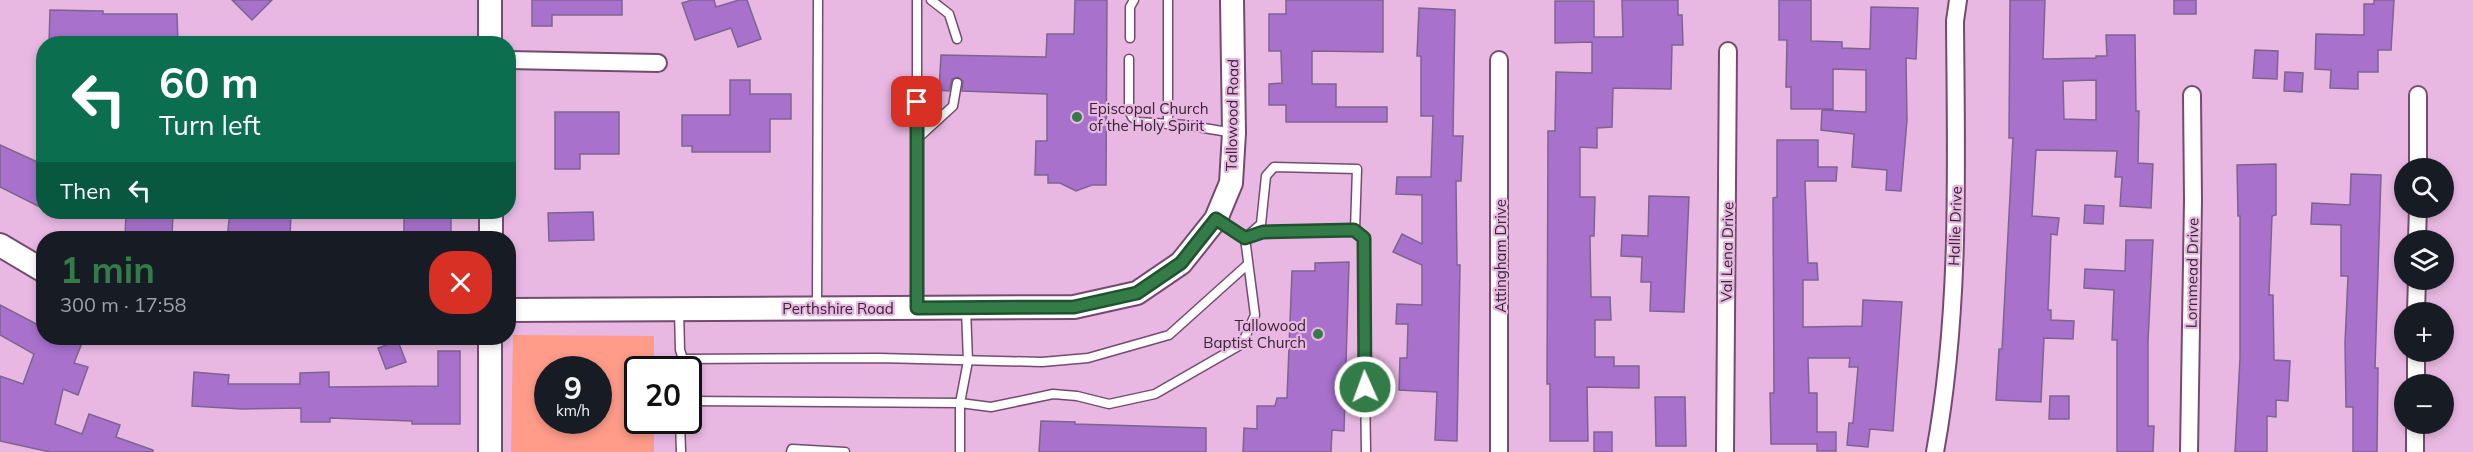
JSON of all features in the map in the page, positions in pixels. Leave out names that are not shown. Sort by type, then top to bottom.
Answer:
[{"type":"street","points":[[490,0],[490,36]]},
{"type":"street","name":"Tallowood Road","points":[[1161,276],[1181,263],[1216,219],[1231,183],[1234,134],[1232,0]]},
{"type":"street","name":"Hallie Drive","points":[[1935,452],[1950,326],[1955,247],[1955,21],[1958,0]]},
{"type":"street","name":"Val Lena Drive","points":[[1725,452],[1728,51]]},
{"type":"street","points":[[516,60],[658,63]]},
{"type":"street","name":"Attingham Drive","points":[[1499,60],[1499,452]]},
{"type":"street","name":"Lornmead Drive","points":[[2189,452],[2193,200],[2192,95]]},
{"type":"street","points":[[2418,95],[2418,158]]},
{"type":"street","points":[[0,245],[36,266]]},
{"type":"street","name":"Perthshire Road","points":[[516,310],[1074,307],[1137,293],[1161,276]]},
{"type":"street","points":[[490,345],[490,452]]},
{"type":"street","points":[[2415,434],[2415,452]]},
{"type":"lane","points":[[818,0],[818,308]]},
{"type":"lane","points":[[917,0],[917,308]]},
{"type":"lane","points":[[931,0],[949,14],[957,39]]},
{"type":"lane","points":[[1130,38],[1130,7],[1134,0]]},
{"type":"lane","points":[[1167,124],[1168,0]]},
{"type":"lane","points":[[1130,59],[1129,110],[1138,122],[1186,125],[1234,134]]},
{"type":"lane","points":[[917,139],[953,106],[957,83]]},
{"type":"lane","points":[[1245,238],[1261,224],[1266,176],[1274,167],[1357,169],[1354,230]]},
{"type":"lane","points":[[1216,219],[1245,238]]},
{"type":"lane","points":[[1245,238],[1263,232],[1354,230],[1364,238],[1366,452]]},
{"type":"lane","points":[[702,401],[960,404],[991,407],[1053,394],[1077,396],[1108,404],[1155,394],[1242,344],[1255,315],[1245,238]]},
{"type":"lane","points":[[702,359],[953,359],[1042,362],[1088,358],[1169,335],[1247,265]]},
{"type":"lane","points":[[680,309],[682,356]]},
{"type":"lane","points":[[960,452],[960,404],[968,361],[966,309]]},
{"type":"lane","points":[[680,434],[681,452]]},
{"type":"lane","points":[[790,452],[792,449],[845,452]]},
{"type":"shaded area","points":[[516,335],[654,336],[654,356],[624,356],[624,434],[654,434],[654,452],[511,452],[513,345],[516,345]]},
{"type":"building","points":[[232,0],[272,0],[252,20]]},
{"type":"building","points":[[532,0],[622,0],[622,15],[552,15],[552,26],[532,26]]},
{"type":"building","points":[[692,0],[714,0],[716,7],[747,0],[761,39],[738,47],[731,28],[695,40],[682,3]]},
{"type":"building","name":"Episcopal Church of the Holy Spirit","points":[[1075,0],[1107,0],[1106,185],[1092,185],[1076,191],[1060,183],[1048,183],[1048,175],[1035,175],[1036,141],[1047,141],[1047,94],[962,91],[963,81],[958,77],[952,79],[949,91],[939,90],[941,55],[1046,57],[1047,34],[1074,34]]},
{"type":"building","points":[[1286,0],[1383,0],[1383,52],[1312,51],[1312,84],[1336,84],[1336,107],[1387,107],[1387,122],[1286,122],[1286,105],[1269,105],[1269,84],[1282,83],[1281,51],[1269,51],[1269,14],[1286,14]]},
{"type":"building","points":[[1622,0],[1678,0],[1678,15],[1682,15],[1683,45],[1672,45],[1671,89],[1613,88],[1612,127],[1597,128],[1597,148],[1580,147],[1580,197],[1595,197],[1594,236],[1590,236],[1591,297],[1610,297],[1611,320],[1595,320],[1595,357],[1614,357],[1614,366],[1639,366],[1639,388],[1587,387],[1588,441],[1550,441],[1550,384],[1547,384],[1548,131],[1555,131],[1556,72],[1592,73],[1592,42],[1555,43],[1555,1],[1594,1],[1594,37],[1623,37]]},
{"type":"building","points":[[1779,0],[1811,0],[1811,41],[1842,42],[1842,48],[1870,49],[1871,7],[1918,8],[1916,59],[1906,58],[1907,120],[1901,191],[1886,190],[1887,170],[1852,167],[1854,134],[1821,130],[1822,110],[1866,112],[1866,70],[1833,69],[1833,109],[1791,109],[1791,87],[1786,87],[1787,40],[1779,40]]},
{"type":"building","points":[[2010,0],[2045,0],[2043,59],[2107,56],[2106,35],[2135,35],[2136,111],[2139,111],[2138,163],[2153,164],[2151,208],[2120,206],[2122,177],[2115,177],[2117,151],[2036,150],[2032,216],[2059,218],[2057,235],[2051,234],[2048,310],[2051,310],[2051,320],[2074,321],[2073,339],[2044,338],[2041,402],[1996,400],[1999,349],[2002,349],[2013,138],[2009,138]],"holes":[[[2096,80],[2096,120],[2064,119],[2063,81]]]},
{"type":"building","points":[[2174,0],[2196,0],[2196,14],[2174,14]]},
{"type":"building","points":[[2374,0],[2394,0],[2391,50],[2378,50],[2378,72],[2358,72],[2358,89],[2330,88],[2331,70],[2315,69],[2316,34],[2364,35],[2364,4],[2374,4]]},
{"type":"building","points":[[1419,8],[1455,10],[1453,136],[1463,136],[1461,181],[1456,181],[1457,265],[1460,265],[1457,441],[1435,440],[1437,392],[1399,390],[1400,358],[1407,358],[1408,324],[1396,324],[1397,304],[1422,305],[1422,265],[1393,252],[1402,234],[1422,244],[1422,195],[1396,194],[1397,177],[1431,177],[1433,116],[1421,116],[1421,56],[1417,56]]},
{"type":"building","points":[[50,10],[103,11],[103,14],[177,14],[178,36],[49,36]]},
{"type":"building","points":[[2255,50],[2278,51],[2277,79],[2253,78]]},
{"type":"building","points":[[2285,72],[2303,73],[2302,92],[2284,91]]},
{"type":"building","points":[[730,80],[750,80],[750,94],[791,94],[791,119],[770,119],[770,152],[692,152],[692,146],[682,146],[682,115],[730,115]]},
{"type":"building","points":[[555,112],[619,112],[619,154],[580,154],[580,169],[555,169]]},
{"type":"building","points":[[1777,140],[1818,140],[1818,167],[1837,167],[1836,181],[1805,181],[1808,263],[1817,263],[1818,280],[1803,280],[1803,327],[1862,326],[1863,300],[1902,302],[1893,431],[1870,429],[1868,447],[1847,445],[1849,423],[1853,423],[1858,367],[1849,367],[1850,358],[1808,358],[1809,393],[1817,393],[1817,432],[1836,432],[1836,451],[1817,451],[1817,444],[1771,444],[1770,393],[1774,393],[1773,198],[1777,197]]},
{"type":"building","points":[[0,145],[36,161],[36,205],[0,187]]},
{"type":"building","points":[[2276,164],[2276,215],[2272,216],[2269,295],[2273,295],[2274,360],[2290,361],[2288,401],[2276,400],[2276,417],[2267,416],[2267,452],[2235,452],[2240,358],[2240,216],[2238,216],[2237,165]]},
{"type":"building","points":[[2351,174],[2381,175],[2375,368],[2378,368],[2377,452],[2353,452],[2353,407],[2346,407],[2345,343],[2348,276],[2341,276],[2341,225],[2311,224],[2312,203],[2350,205]]},
{"type":"building","points":[[1649,196],[1689,197],[1684,312],[1650,311],[1651,282],[1641,282],[1642,257],[1621,256],[1622,235],[1648,236]]},
{"type":"building","points":[[2085,205],[2104,206],[2103,224],[2084,223]]},
{"type":"building","points":[[593,212],[594,240],[549,241],[548,213]]},
{"type":"building","points":[[126,219],[173,219],[172,231],[125,231]]},
{"type":"building","points":[[229,219],[291,219],[290,231],[228,231]]},
{"type":"building","points":[[404,219],[451,219],[451,231],[404,231]]},
{"type":"building","points":[[2126,240],[2153,240],[2148,341],[2148,426],[2154,426],[2153,452],[2117,452],[2117,340],[2112,340],[2114,290],[2084,288],[2085,269],[2125,271]]},
{"type":"building","name":"Tallowood Baptist Church","points":[[1349,262],[1344,431],[1332,430],[1331,452],[1243,452],[1244,428],[1257,429],[1257,406],[1275,406],[1277,398],[1287,398],[1292,271],[1315,271],[1315,263]]},
{"type":"building","points":[[0,305],[36,324],[36,345],[81,345],[74,363],[88,367],[78,395],[63,389],[55,424],[82,434],[89,414],[120,425],[116,437],[153,450],[153,452],[50,452],[0,441],[0,376],[23,384],[34,354],[0,335]]},
{"type":"building","points":[[400,345],[406,362],[386,369],[378,348]]},
{"type":"building","points":[[438,351],[460,351],[460,424],[412,424],[412,421],[330,418],[330,422],[301,422],[301,408],[242,409],[192,406],[194,372],[229,375],[228,384],[300,384],[300,373],[329,372],[329,387],[438,386]]},
{"type":"building","points":[[2050,396],[2069,396],[2069,419],[2049,419]]},
{"type":"building","points":[[1655,397],[1685,397],[1686,446],[1656,446]]},
{"type":"building","points":[[1041,421],[1206,428],[1206,452],[1039,452]]},
{"type":"building","points":[[1594,432],[1612,432],[1612,452],[1594,452]]},
{"type":"place","name":"Episcopal Church of the Holy Spirit","points":[[1077,117]]},
{"type":"place","name":"Tallowood Baptist Church","points":[[1318,334]]},
{"type":"route","points":[[917,102],[917,308],[1074,307],[1137,293],[1181,263],[1216,219],[1245,238],[1263,232],[1354,230],[1364,238],[1365,387]]}]
